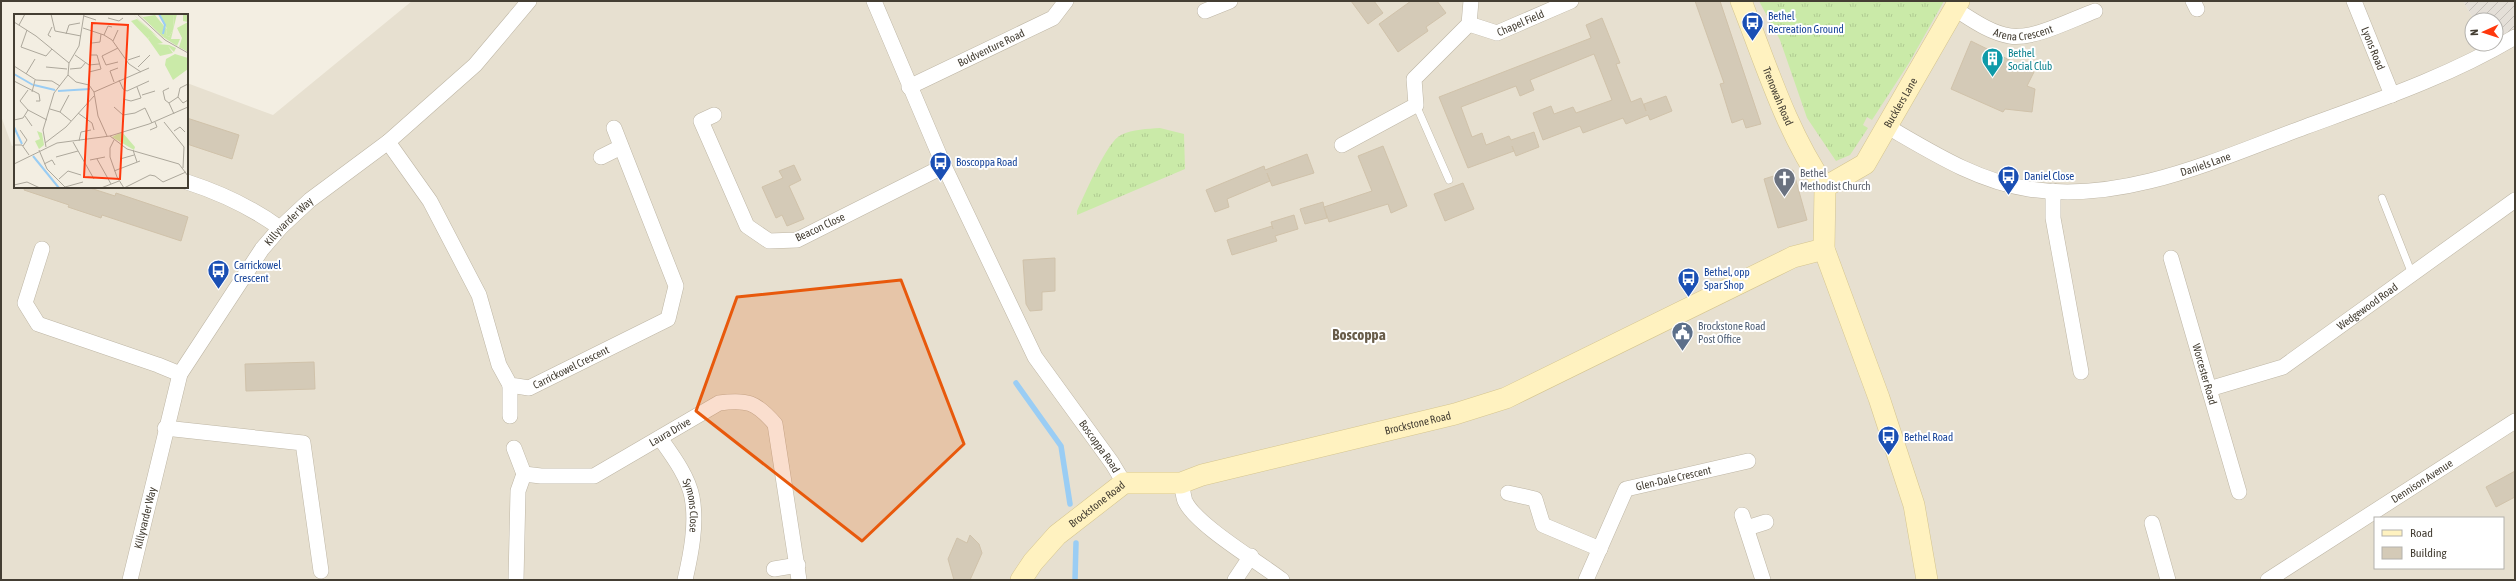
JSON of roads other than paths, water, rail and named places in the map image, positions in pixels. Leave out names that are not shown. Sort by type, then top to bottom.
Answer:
[{"type":"street","name":"Killyvarder Way","points":[[130,580],[165,428],[180,374],[262,249],[280,228],[310,200],[388,142],[475,65],[529,1]]},
{"type":"street","name":"Boscoppa Road","points":[[874,1],[909,87],[944,166],[1035,357],[1112,463],[1124,483]]},
{"type":"street","name":"Boldventure Road","points":[[909,87],[1053,18],[1066,1]]},
{"type":"street","points":[[1205,11],[1230,1]]},
{"type":"street","points":[[1342,145],[1416,105],[1414,79],[1469,24],[1471,1]]},
{"type":"street","name":"Chapel Field","points":[[1469,24],[1497,33],[1571,1]]},
{"type":"street","name":"Trenowah Road","points":[[1741,1],[1791,130],[1809,164],[1825,187]]},
{"type":"street","name":"Lyons Road","points":[[2354,1],[2392,95]]},
{"type":"street","name":"Bucklers Lane","points":[[1825,187],[1865,164],[1888,127],[1957,5]]},
{"type":"street","name":"Arena Crescent","points":[[1957,5],[1988,28],[2010,36],[2033,34],[2094,11]]},
{"type":"street","name":"Daniels Lane","points":[[1888,127],[1947,161],[2004,184],[2054,191],[2097,191],[2173,175],[2392,95],[2493,50],[2515,37]]},
{"type":"street","name":"Beacon Close","points":[[714,115],[701,121],[734,197],[747,226],[769,241],[797,240],[944,166]]},
{"type":"street","name":"Carrickowel Crescent","points":[[510,385],[529,388],[668,319],[676,286],[614,128]]},
{"type":"street","points":[[388,142],[430,201],[479,295],[499,365],[510,385],[510,416]]},
{"type":"street","points":[[601,157],[621,147]]},
{"type":"street","points":[[188,182],[216,192],[254,209],[280,228]]},
{"type":"street","points":[[1825,187],[1824,248],[1879,398],[1914,505],[1927,580]]},
{"type":"street","points":[[2054,191],[2053,218],[2081,372]]},
{"type":"street","name":"Wedgewood Road","points":[[2209,389],[2283,367],[2515,200]]},
{"type":"street","name":"Brockstone Road","points":[[1021,580],[1033,562],[1057,535],[1124,483],[1181,483],[1202,475],[1454,414],[1506,398],[1793,257],[1824,248]]},
{"type":"street","points":[[42,249],[25,303],[38,324],[158,364],[180,374]]},
{"type":"street","name":"Worcester Road","points":[[2171,258],[2240,492]]},
{"type":"street","name":"Laura Drive","points":[[524,474],[541,476],[594,476],[718,404],[738,400],[761,407],[775,424],[799,573],[774,569]]},
{"type":"street","name":"Dennison Avenue","points":[[2268,580],[2515,421]]},
{"type":"street","points":[[165,428],[303,443],[321,572]]},
{"type":"street","name":"Symons Close","points":[[660,438],[677,463],[692,497],[692,546],[685,580]]},
{"type":"street","points":[[514,448],[524,474],[518,491],[516,580]]},
{"type":"street","name":"Glen-Dale Crescent","points":[[1586,580],[1626,489],[1748,461]]},
{"type":"street","points":[[1181,483],[1185,501],[1194,515],[1212,530],[1251,556],[1282,580]]},
{"type":"street","points":[[1508,493],[1535,499],[1543,525],[1600,549]]},
{"type":"street","points":[[1763,580],[1744,522],[1766,522]]},
{"type":"street","points":[[2152,523],[2168,580]]},
{"type":"street","points":[[1235,580],[1251,556]]},
{"type":"lane","points":[[1416,105],[1449,180]]},
{"type":"lane","points":[[2382,198],[2412,274]]},
{"type":"waterway","points":[[1016,383],[1061,446],[1070,504]]},
{"type":"waterway","points":[[1075,580],[1076,543]]},
{"type":"place","name":"Bethel Recreation Ground","points":[[1752,42]]},
{"type":"place","name":"Bethel Social Club","points":[[1993,78]]},
{"type":"place","name":"Boscoppa Road","points":[[941,182]]},
{"type":"place","name":"Daniel Close","points":[[2009,196]]},
{"type":"place","name":"Bethel Methodist Church","points":[[1785,198]]},
{"type":"place","name":"Carrickowel Crescent","points":[[219,290]]},
{"type":"place","name":"Bethel, opp Spar Shop","points":[[1688,298]]},
{"type":"place","name":"Brockstone Road Post Office","points":[[1682,352]]},
{"type":"place","name":"Bethel Road","points":[[1888,456]]},
{"type":"district","name":"Boscoppa","points":[[1359,335]]}]
